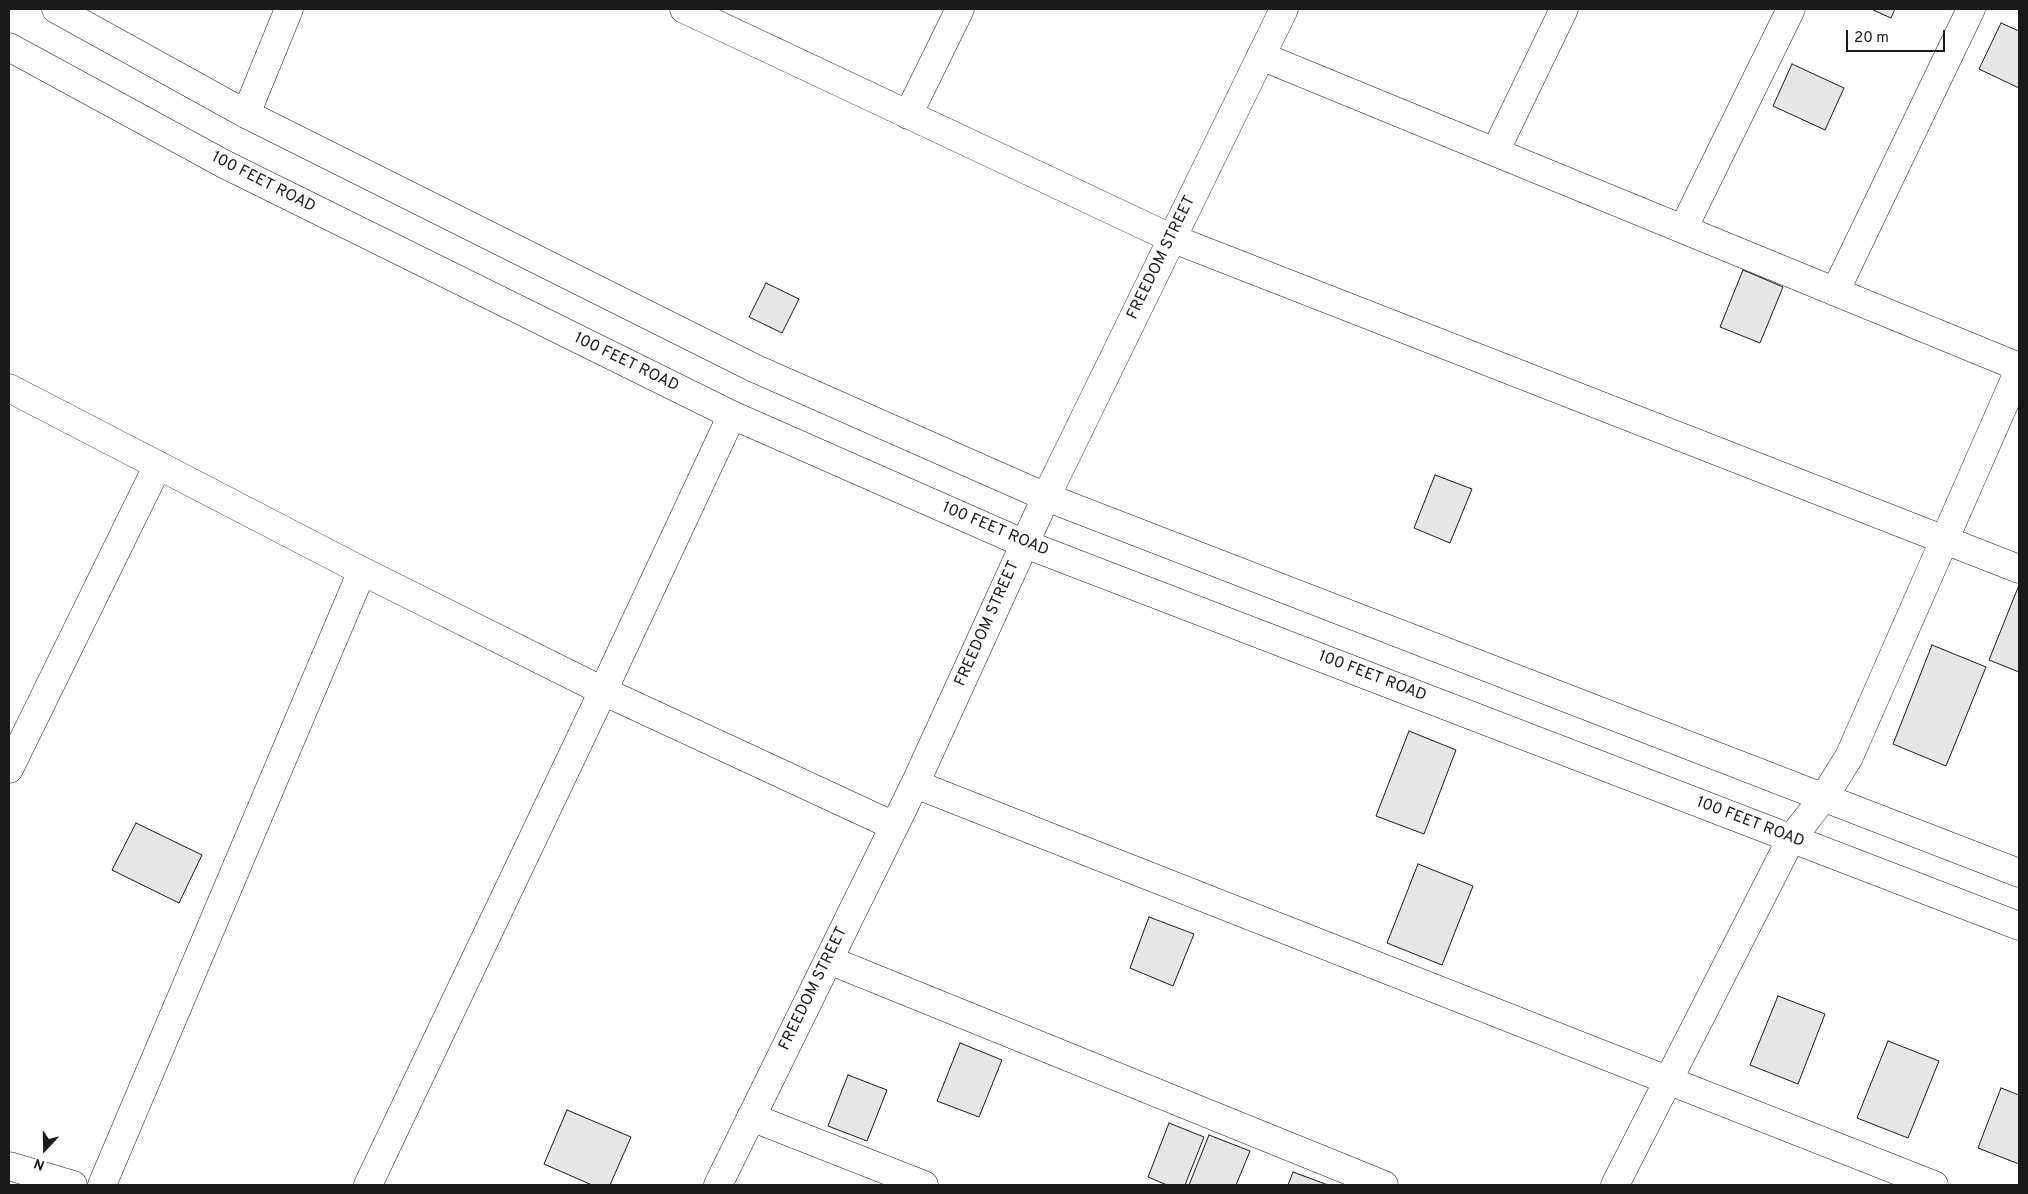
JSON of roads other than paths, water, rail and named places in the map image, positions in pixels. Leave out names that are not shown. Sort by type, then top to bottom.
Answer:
[{"type":"street","points":[[56,9],[246,114],[754,368],[1046,497],[2019,873]]},
{"type":"street","points":[[246,114],[289,9]]},
{"type":"street","points":[[684,9],[1172,238],[2019,569]]},
{"type":"street","points":[[908,115],[960,9]]},
{"type":"street","name":"FREEDOM STREET","points":[[718,1185],[915,784],[1046,497],[1284,9]]},
{"type":"street","points":[[1495,152],[1564,9]]},
{"type":"street","points":[[1683,229],[1792,9]]},
{"type":"street","points":[[1835,292],[1971,9]]},
{"type":"street","name":"100 FEET ROAD","points":[[10,50],[224,164],[732,415],[1025,544],[2019,926]]},
{"type":"street","points":[[1262,56],[2019,368],[1849,757],[1824,797],[1792,839],[1614,1185]]},
{"type":"street","points":[[9,388],[362,571],[604,691],[894,826]]},
{"type":"street","points":[[368,1185],[604,691],[732,415]]},
{"type":"street","points":[[9,769],[158,465]]},
{"type":"street","points":[[102,1185],[362,571]]},
{"type":"street","points":[[915,784],[1668,1082],[1934,1185]]},
{"type":"street","points":[[829,960],[1384,1185]]},
{"type":"street","points":[[750,1117],[924,1185]]},
{"type":"street","points":[[9,1166],[73,1185]]}]
